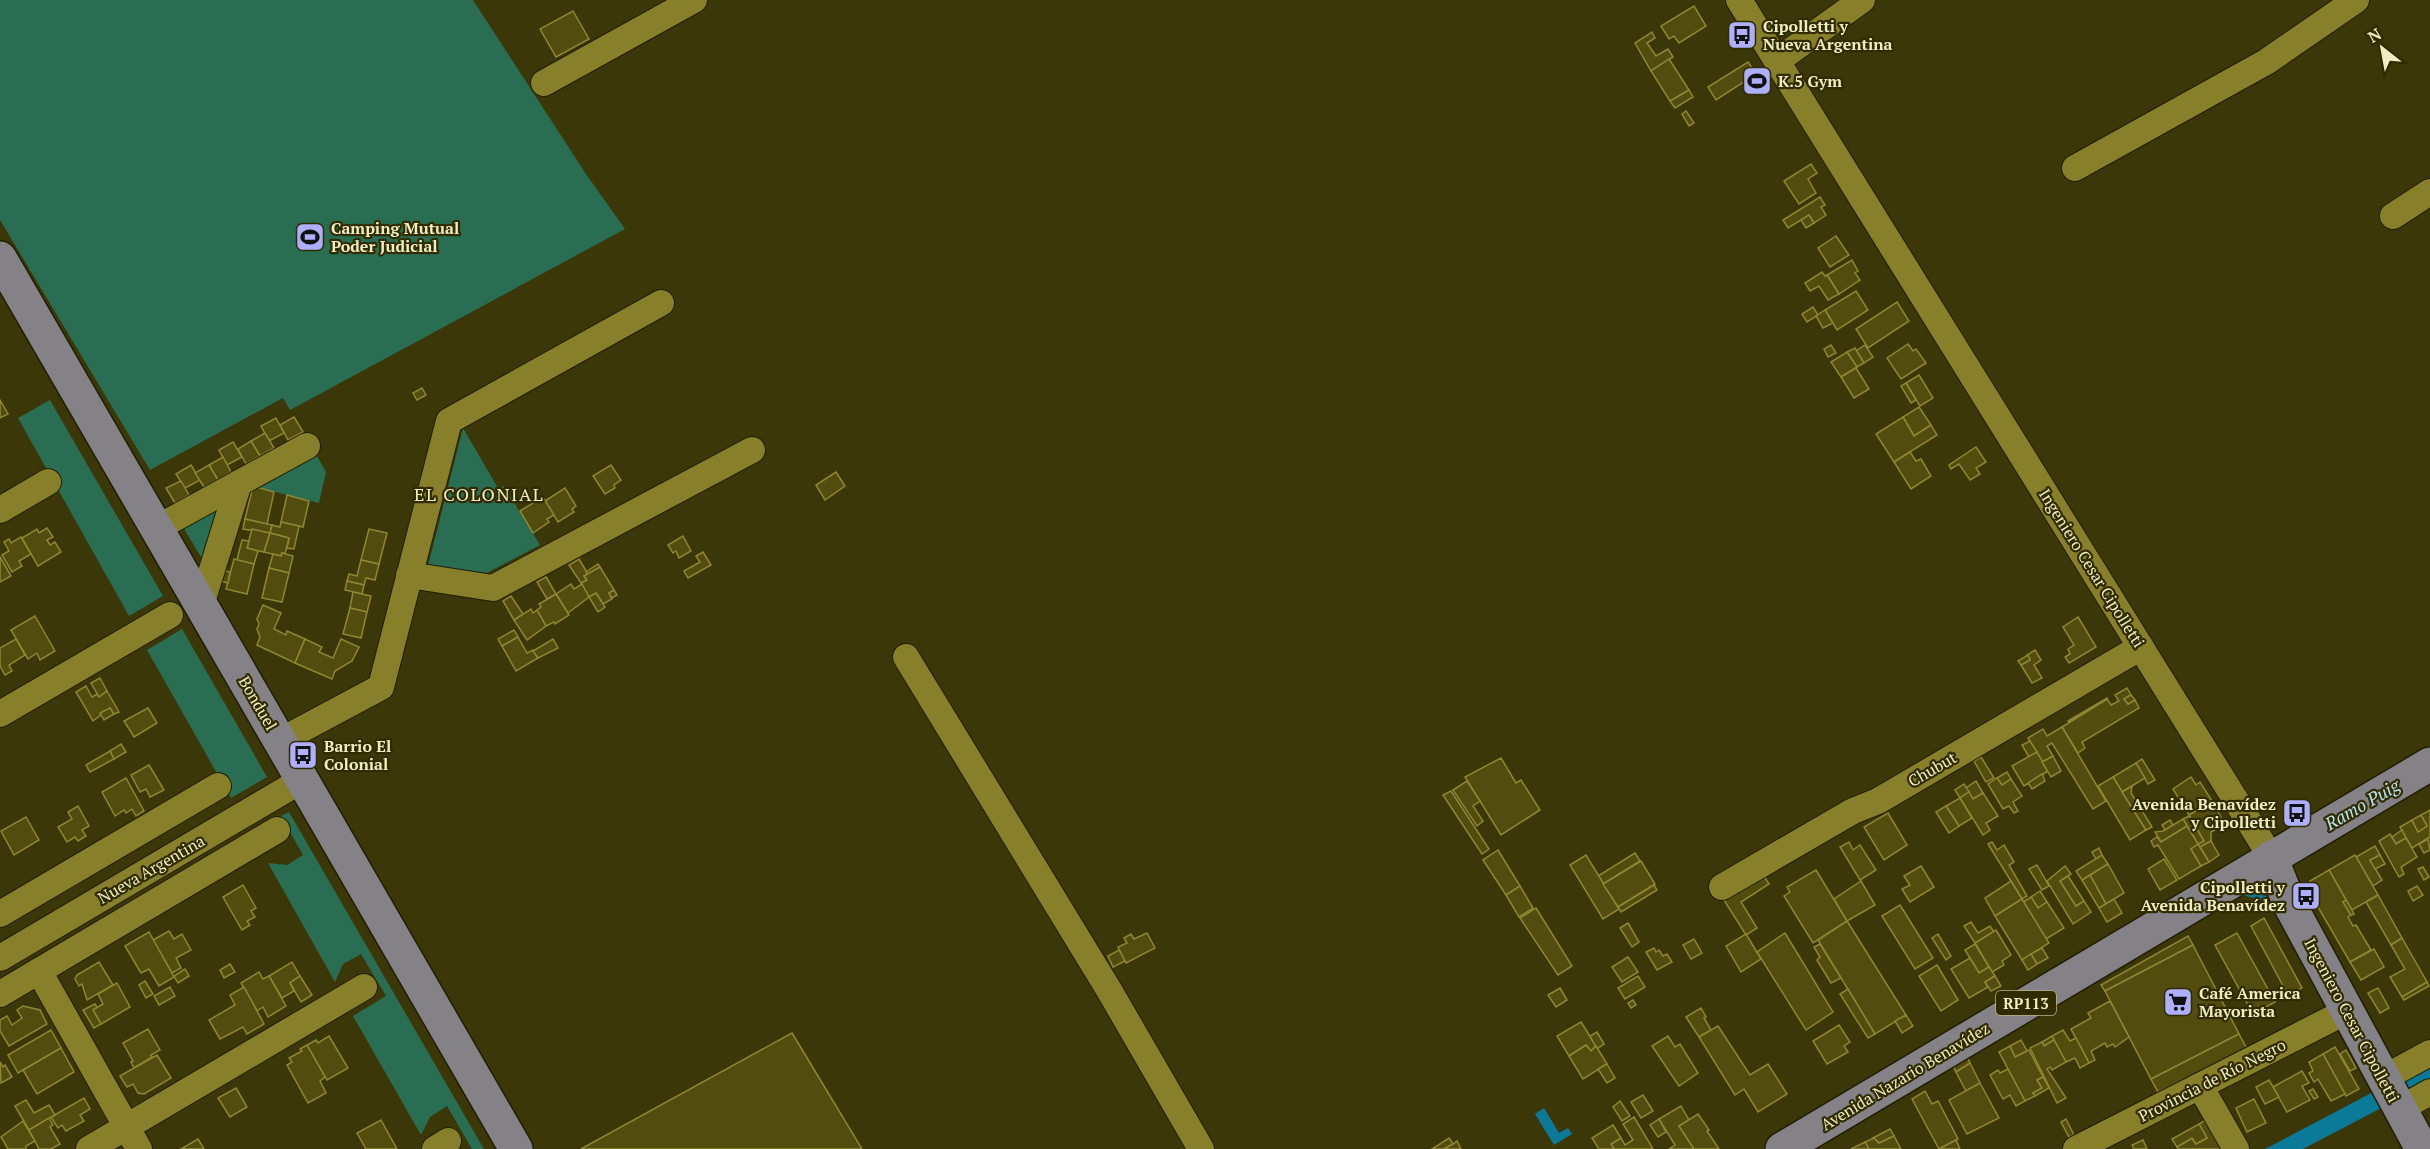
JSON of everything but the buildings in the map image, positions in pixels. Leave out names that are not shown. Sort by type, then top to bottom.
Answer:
[{"type":"main road","name":"Bonduel","points":[[0,258],[516,1149]]},
{"type":"main road","name":"Avenida Nazario Benavídez","points":[[1782,1149],[2430,764]]},
{"type":"main road","name":"Ingeniero Cesar Cipolletti","points":[[2271,857],[2283,892],[2422,1149]]},
{"type":"street","points":[[544,83],[694,0]]},
{"type":"street","name":"Ingeniero Cesar Cipolletti","points":[[1739,0],[2271,857]]},
{"type":"street","points":[[1777,61],[1862,0]]},
{"type":"street","points":[[2075,168],[2266,62],[2356,0]]},
{"type":"street","points":[[2393,216],[2430,192]]},
{"type":"street","points":[[280,741],[381,687],[449,421],[661,303]]},
{"type":"street","points":[[157,528],[306,446]]},
{"type":"street","points":[[409,575],[493,588],[752,450]]},
{"type":"street","points":[[0,510],[48,482]]},
{"type":"street","points":[[201,605],[239,483]]},
{"type":"street","points":[[0,714],[170,615]]},
{"type":"street","name":"Chubut","points":[[1722,887],[1853,811],[1878,801],[2141,647]]},
{"type":"street","points":[[906,657],[1109,990],[1201,1149]]},
{"type":"street","name":"Nueva Argentina","points":[[0,958],[302,780]]},
{"type":"street","points":[[2,910],[219,786]]},
{"type":"street","points":[[0,994],[278,830]]},
{"type":"street","points":[[39,971],[139,1149]]},
{"type":"street","points":[[89,1149],[364,987]]},
{"type":"street","name":"Provincia de Río Negro","points":[[2076,1149],[2347,1011]]},
{"type":"street","points":[[2392,1093],[2430,1053]]},
{"type":"street","points":[[2200,1086],[2236,1149]]},
{"type":"street","points":[[2392,1093],[2430,1092]]},
{"type":"green space","name":"Camping Mutual Poder Judicial","points":[[0,0],[473,0],[586,174],[625,229],[290,410],[283,398],[150,470],[0,220]]},
{"type":"green space","points":[[50,400],[163,596],[129,616],[18,418]]},
{"type":"green space","points":[[463,428],[498,488],[504,486],[540,545],[483,575],[428,566]]},
{"type":"green space","points":[[312,447],[326,472],[319,503],[244,484]]},
{"type":"green space","points":[[230,494],[207,567],[180,522]]},
{"type":"green space","points":[[182,629],[267,777],[231,798],[147,650]]},
{"type":"green space","points":[[289,812],[484,1149],[472,1149],[447,1106],[430,1117],[421,1135],[353,1016],[386,996],[361,954],[343,964],[335,982],[268,863],[287,865],[303,855],[281,816]]},
{"type":"water","points":[[2430,1061],[2430,1081],[2404,1095],[2396,1080]]},
{"type":"water","points":[[2377,1090],[2385,1106],[2303,1149],[2265,1149]]},
{"type":"water","points":[[1544,1108],[1559,1133],[1568,1128],[1572,1134],[1554,1145],[1535,1114]]},
{"type":"waterway","name":"Ramo Puig","points":[[2241,892],[2264,898]]},
{"type":"place","name":"Cipolletti y Nueva Argentina","points":[[1742,35]]},
{"type":"place","name":"K.5 Gym","points":[[1757,81]]},
{"type":"place","name":"Camping Mutual Poder Judicial","points":[[310,237]]},
{"type":"place","name":"Barrio El Colonial","points":[[303,755]]},
{"type":"place","name":"Avenida Benavídez y Cipolletti","points":[[2297,813]]},
{"type":"place","name":"Cipolletti y Avenida Benavídez","points":[[2306,896]]},
{"type":"place","name":"Café America Mayorista","points":[[2178,1002]]},
{"type":"district","name":"EL COLONIAL","points":[[479,494]]}]
